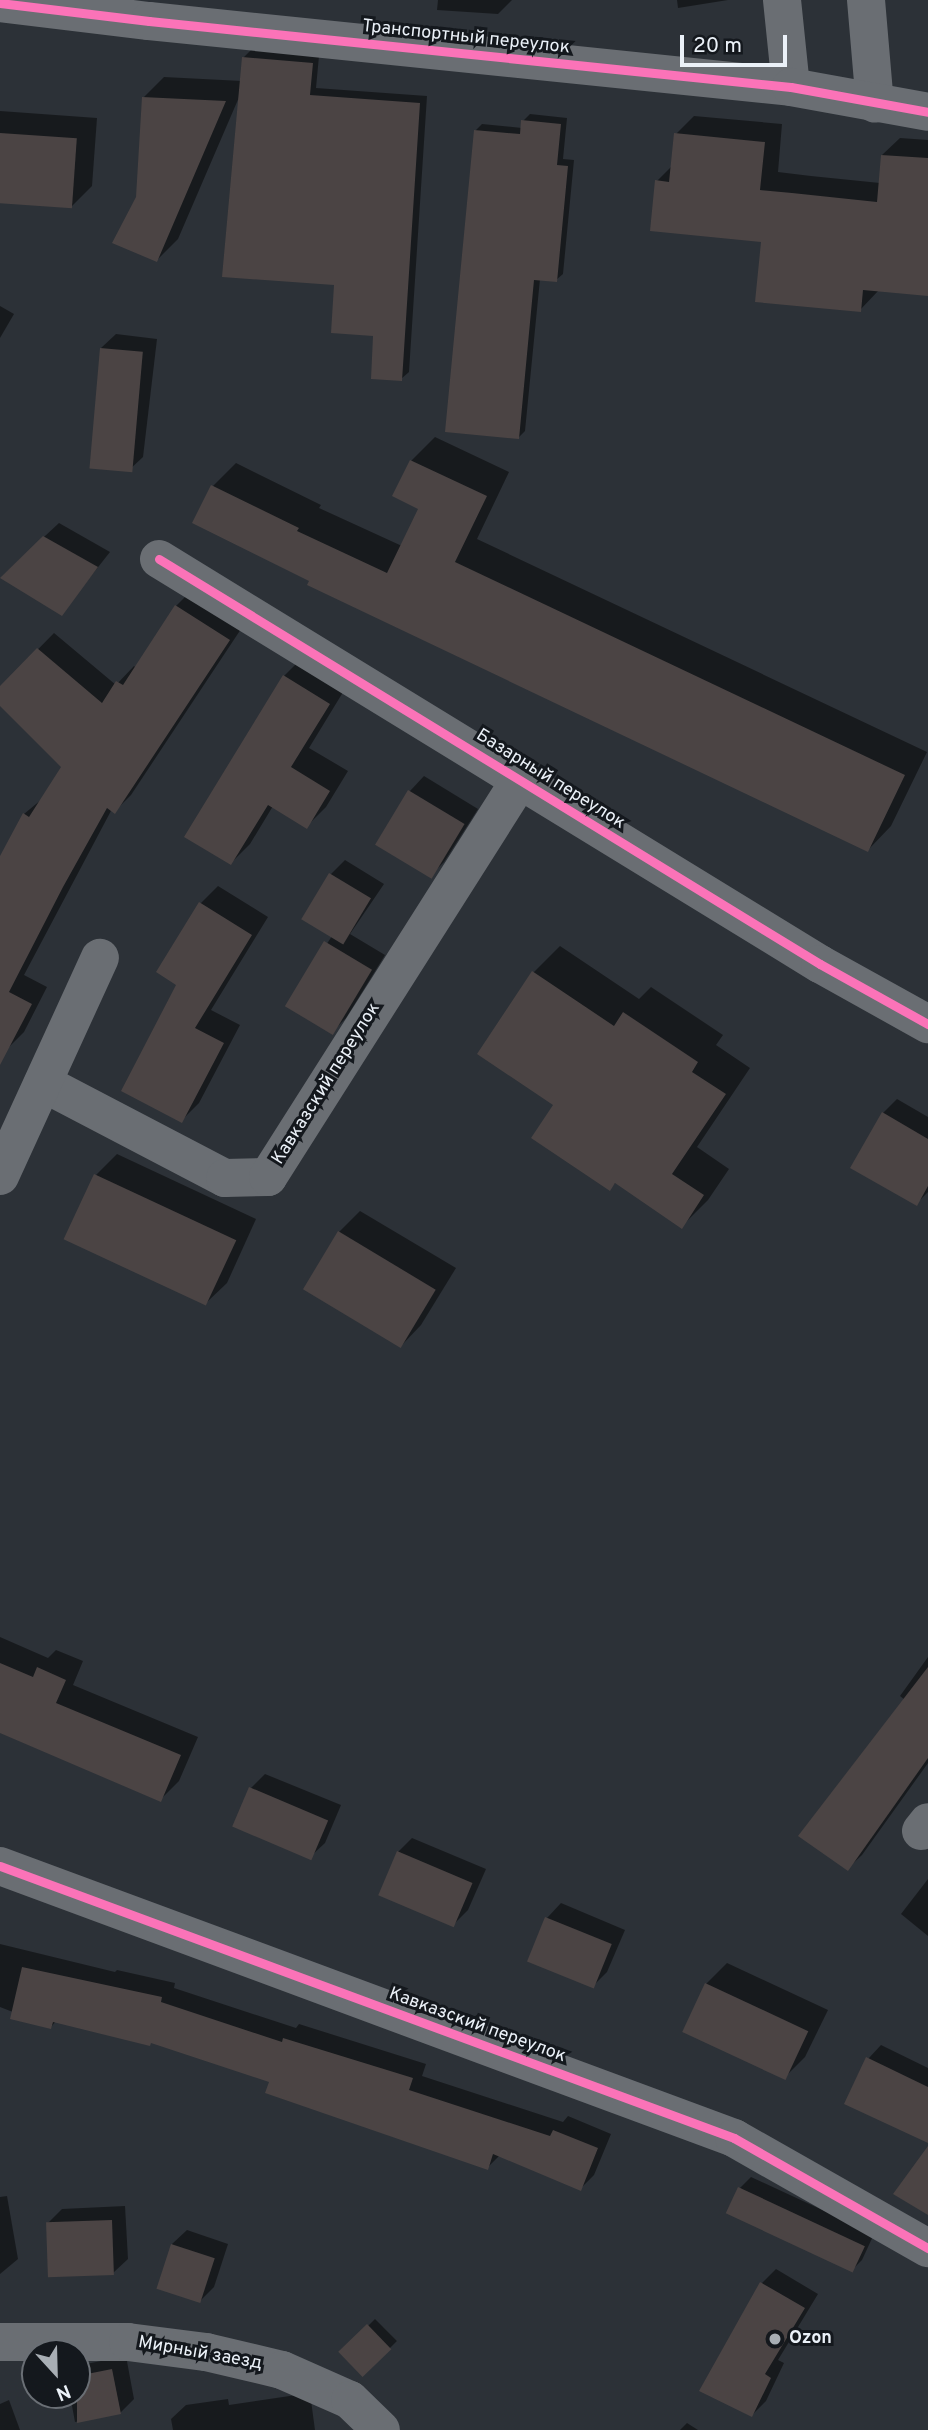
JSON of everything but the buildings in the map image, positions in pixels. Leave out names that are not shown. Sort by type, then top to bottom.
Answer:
[{"type":"street","points":[[782,0],[791,87]]},
{"type":"street","points":[[866,0],[875,104]]},
{"type":"street","name":"Транспортный переулок","points":[[0,2],[147,11],[791,87],[928,112]]},
{"type":"street","name":"Базарный переулок","points":[[159,558],[820,964],[928,1024]]},
{"type":"street","name":"Кавказский переулок","points":[[43,1083],[225,1178],[268,1177],[520,780]]},
{"type":"street","points":[[0,1176],[100,958]]},
{"type":"street","name":"Кавказский переулок","points":[[0,1866],[734,2138],[928,2248]]},
{"type":"street","name":"Мирный заезд","points":[[0,2342],[128,2342],[206,2352],[294,2375],[350,2400],[381,2430]]},
{"type":"cycle path","points":[[0,3],[149,21],[791,87],[928,112]]},
{"type":"cycle path","points":[[159,559],[820,964],[928,1024]]},
{"type":"cycle path","points":[[0,1866],[734,2138],[928,2248]]},
{"type":"place","name":"Ozon","points":[[775,2339]]}]
